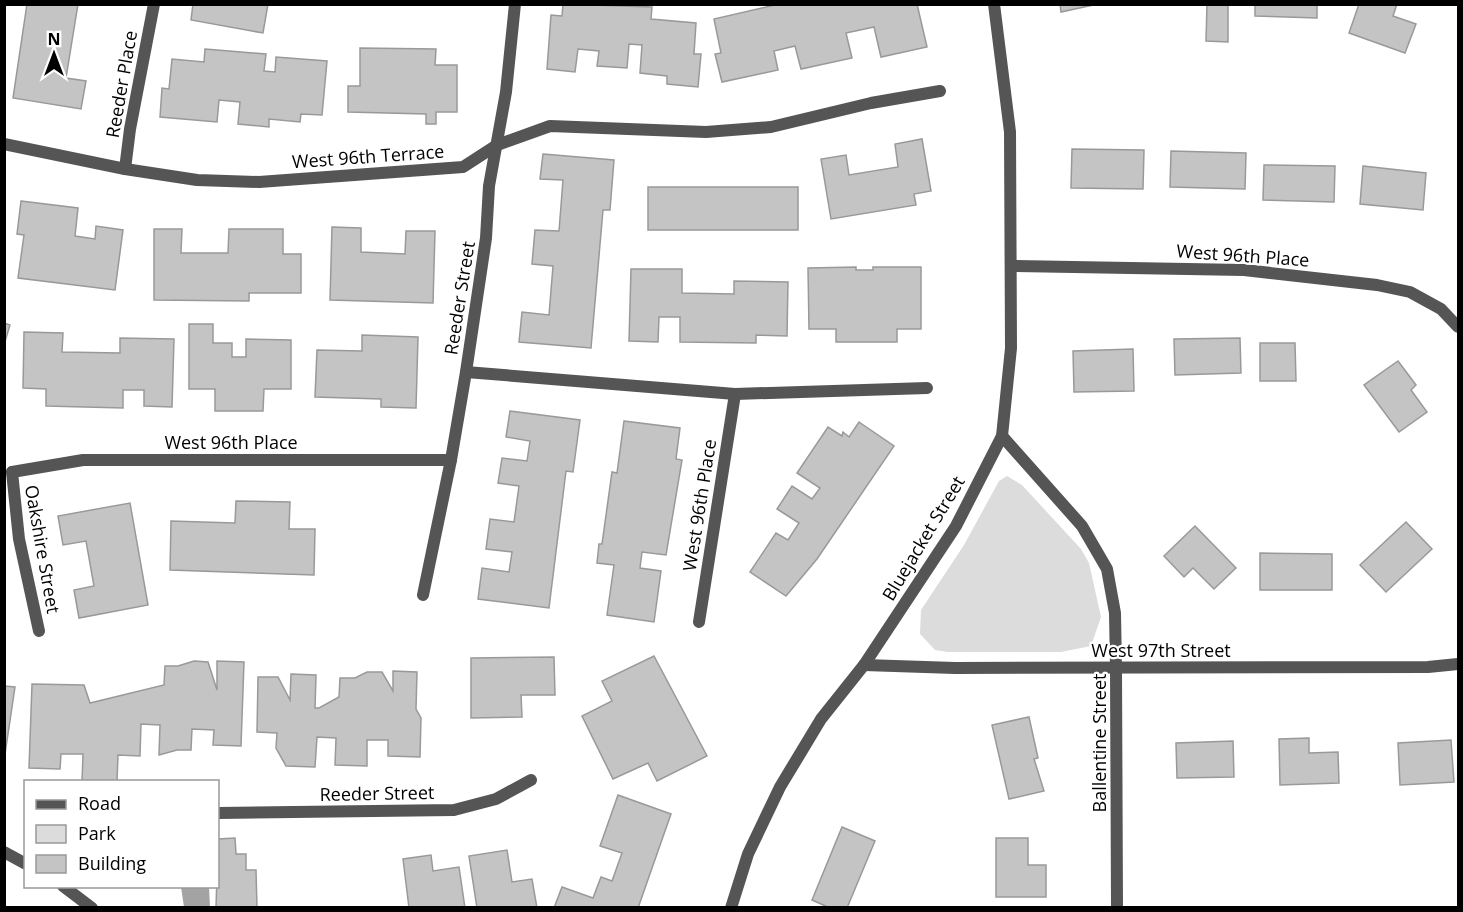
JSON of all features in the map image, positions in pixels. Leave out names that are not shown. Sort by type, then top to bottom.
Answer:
[{"type":"street","name":"Reeder Place","points":[[125,169],[130,129],[154,4]]},
{"type":"street","name":"Reeder Street","points":[[423,595],[451,460],[466,372],[486,238],[489,186],[506,92],[515,4]]},
{"type":"street","name":"Bluejacket Street","points":[[731,908],[747,854],[780,787],[820,719],[864,665],[956,526],[1002,436],[1011,348],[1010,132],[994,4]]},
{"type":"street","name":"West 96th Terrace","points":[[4,144],[125,169],[197,180],[259,182],[463,167],[497,145],[550,126],[706,132],[771,127],[871,103],[940,91]]},
{"type":"street","name":"West 96th Place","points":[[1012,266],[1244,270],[1377,285],[1410,292],[1441,309],[1458,327]]},
{"type":"street","points":[[466,372],[735,394],[927,388]]},
{"type":"street","name":"West 96th Place","points":[[699,622],[735,394]]},
{"type":"street","name":"Ballentine Street","points":[[1002,436],[1082,526],[1107,569],[1115,613],[1117,908]]},
{"type":"street","name":"West 96th Place","points":[[8,470],[83,460],[451,460]]},
{"type":"street","name":"Oakshire Street","points":[[8,470],[19,539],[39,631]]},
{"type":"street","name":"West 97th Street","points":[[864,665],[954,668],[1116,668],[1428,667],[1458,664]]},
{"type":"street","name":"Reeder Street","points":[[219,813],[454,810],[496,799],[531,780]]},
{"type":"street","points":[[4,852],[24,863]]},
{"type":"street","points":[[65,888],[92,908]]},
{"type":"green space","points":[[1007,476],[1022,485],[1081,549],[1089,563],[1101,617],[1091,646],[1061,652],[948,652],[935,650],[920,634],[921,610],[964,545],[999,481]]},
{"type":"shaded area","points":[[181,888],[209,888],[210,907],[184,907]]},
{"type":"building","points":[[27,4],[78,4],[66,78],[86,81],[81,109],[13,98]]},
{"type":"building","points":[[193,4],[268,4],[263,33],[191,20]]},
{"type":"building","points":[[563,4],[652,7],[651,19],[696,23],[694,54],[701,54],[698,87],[667,84],[667,76],[640,73],[642,45],[629,44],[627,68],[597,66],[599,51],[578,49],[575,72],[547,69],[551,15],[562,16]]},
{"type":"building","points":[[779,4],[917,4],[927,47],[881,57],[874,27],[846,33],[852,58],[801,69],[795,46],[774,51],[778,70],[722,82],[715,54],[721,53],[714,19]]},
{"type":"building","points":[[1060,4],[1098,4],[1061,12]]},
{"type":"building","points":[[1207,4],[1228,4],[1228,42],[1206,41]]},
{"type":"building","points":[[1255,4],[1317,4],[1317,18],[1255,16]]},
{"type":"building","points":[[1359,4],[1397,4],[1393,16],[1416,24],[1405,53],[1349,33]]},
{"type":"building","points":[[360,48],[436,49],[435,65],[457,65],[457,112],[436,112],[436,124],[426,124],[426,114],[348,112],[348,86],[360,86]]},
{"type":"building","points":[[205,49],[266,54],[264,71],[275,72],[276,57],[327,61],[322,115],[301,114],[300,122],[269,119],[269,127],[238,124],[240,102],[219,100],[217,122],[160,117],[162,88],[169,89],[172,59],[204,62]]},
{"type":"building","points":[[922,139],[931,191],[914,194],[916,205],[831,219],[821,159],[846,155],[849,175],[898,167],[895,144]]},
{"type":"building","points":[[1072,149],[1144,150],[1143,189],[1071,188]]},
{"type":"building","points":[[1171,151],[1246,153],[1245,189],[1170,187]]},
{"type":"building","points":[[543,154],[614,160],[610,210],[603,210],[591,348],[519,342],[522,312],[549,315],[553,266],[532,264],[535,230],[559,231],[563,180],[540,179]]},
{"type":"building","points":[[1264,165],[1335,166],[1334,202],[1263,200]]},
{"type":"building","points":[[1363,166],[1426,173],[1423,210],[1360,204]]},
{"type":"building","points":[[648,187],[798,187],[798,230],[648,230]]},
{"type":"building","points":[[21,201],[78,208],[75,236],[95,239],[96,226],[123,230],[115,290],[18,278],[24,235],[17,234]]},
{"type":"building","points":[[332,227],[361,228],[361,252],[405,254],[406,231],[435,231],[433,303],[330,300]]},
{"type":"building","points":[[154,229],[182,229],[181,253],[228,253],[229,229],[283,229],[283,254],[301,254],[301,293],[249,293],[249,301],[154,300]]},
{"type":"building","points":[[856,267],[856,270],[873,270],[873,267],[921,267],[921,329],[897,329],[897,342],[836,342],[836,329],[809,329],[808,268]]},
{"type":"building","points":[[631,269],[682,269],[682,293],[734,294],[734,281],[788,282],[787,336],[756,335],[756,343],[680,342],[680,317],[659,317],[658,342],[629,341]]},
{"type":"building","points":[[4,323],[10,325],[4,345]]},
{"type":"building","points":[[189,324],[213,324],[213,343],[232,343],[232,357],[246,357],[246,339],[291,340],[291,389],[264,389],[263,411],[215,411],[215,389],[189,389]]},
{"type":"building","points":[[24,332],[63,333],[62,352],[120,353],[120,338],[174,339],[172,407],[144,406],[144,390],[123,390],[123,408],[46,406],[46,389],[23,388]]},
{"type":"building","points":[[362,335],[418,337],[416,408],[381,407],[381,399],[315,397],[317,350],[362,351]]},
{"type":"building","points":[[1240,338],[1241,373],[1175,375],[1174,339]]},
{"type":"building","points":[[1260,343],[1295,343],[1296,381],[1260,381]]},
{"type":"building","points":[[1133,349],[1134,391],[1074,392],[1073,351]]},
{"type":"building","points":[[1398,361],[1416,385],[1411,390],[1427,412],[1399,432],[1364,385]]},
{"type":"building","points":[[510,411],[580,420],[573,472],[566,471],[549,608],[478,599],[482,568],[509,572],[512,552],[486,549],[490,519],[514,522],[519,486],[498,483],[502,458],[527,461],[530,441],[506,437]]},
{"type":"building","points":[[624,421],[680,428],[676,459],[682,460],[666,555],[642,552],[640,568],[661,571],[654,622],[607,615],[614,565],[597,563],[599,544],[602,544],[612,472],[617,473]]},
{"type":"building","points":[[859,422],[894,446],[817,559],[786,596],[750,572],[776,533],[788,540],[799,523],[777,509],[792,486],[812,499],[820,488],[797,473],[828,427],[842,436],[843,432],[849,437]]},
{"type":"building","points":[[236,501],[290,502],[289,529],[315,529],[314,575],[170,570],[171,521],[235,523]]},
{"type":"building","points":[[130,503],[148,605],[79,618],[74,590],[94,586],[86,541],[63,545],[58,516]]},
{"type":"building","points":[[1406,522],[1432,549],[1386,592],[1360,565]]},
{"type":"building","points":[[1195,526],[1236,568],[1214,589],[1193,568],[1184,577],[1164,556]]},
{"type":"building","points":[[1260,553],[1332,554],[1332,590],[1260,590]]},
{"type":"building","points":[[654,656],[707,756],[657,781],[648,763],[613,779],[582,716],[612,701],[602,681]]},
{"type":"building","points":[[554,657],[555,695],[521,695],[522,717],[471,718],[471,658]]},
{"type":"building","points":[[194,661],[208,662],[217,690],[217,661],[244,662],[241,746],[213,745],[214,730],[192,729],[191,750],[177,750],[159,755],[160,725],[141,724],[140,756],[118,755],[117,780],[82,780],[83,754],[61,754],[60,769],[29,768],[32,684],[84,685],[90,703],[164,685],[165,666],[178,666]]},
{"type":"building","points":[[393,671],[417,672],[416,709],[421,718],[420,757],[388,756],[388,740],[367,740],[367,766],[335,765],[336,738],[317,737],[315,767],[286,766],[276,748],[277,733],[257,732],[258,677],[278,677],[290,700],[291,674],[316,675],[315,708],[319,708],[339,697],[340,678],[355,678],[367,672],[382,672],[393,691]]},
{"type":"building","points":[[4,686],[15,687],[4,761]]},
{"type":"building","points":[[1029,717],[1038,758],[1034,759],[1044,791],[1009,799],[992,725]]},
{"type":"building","points":[[1309,738],[1309,753],[1338,752],[1339,783],[1280,785],[1279,739]]},
{"type":"building","points":[[1451,740],[1454,782],[1400,785],[1398,743]]},
{"type":"building","points":[[1233,741],[1234,777],[1177,778],[1176,743]]},
{"type":"building","points":[[618,795],[671,814],[638,908],[554,908],[562,887],[593,898],[601,877],[612,881],[622,853],[600,846]]},
{"type":"building","points":[[842,827],[875,841],[847,908],[830,908],[812,900]]},
{"type":"building","points":[[235,838],[236,854],[246,854],[246,870],[256,870],[257,908],[216,908],[217,888],[219,888],[219,839]]},
{"type":"building","points":[[996,838],[1028,838],[1028,865],[1046,865],[1046,897],[996,897]]},
{"type":"building","points":[[507,850],[512,882],[532,879],[537,908],[477,908],[469,856]]},
{"type":"building","points":[[431,855],[433,871],[459,867],[465,908],[409,908],[403,859]]}]
